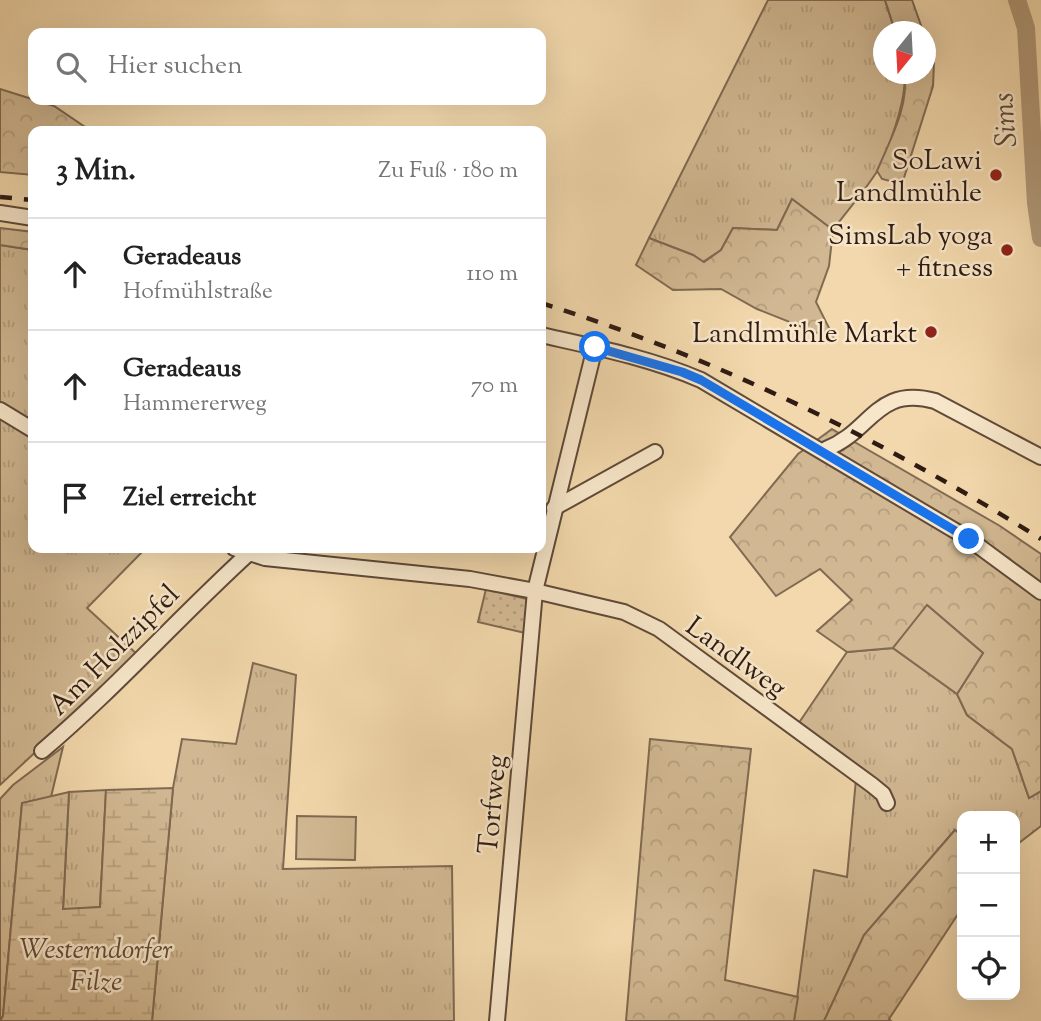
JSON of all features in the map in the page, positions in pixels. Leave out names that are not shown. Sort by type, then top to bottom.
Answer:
[{"type":"street","points":[[0,213],[28,217]]},
{"type":"street","points":[[546,336],[595,347],[701,380],[969,539],[1041,592]]},
{"type":"street","name":"Torfweg","points":[[546,520],[554,508],[595,347]]},
{"type":"street","points":[[825,453],[826,449],[841,442],[887,404],[905,397],[919,397],[935,401],[1041,457]]},
{"type":"street","points":[[0,410],[28,427]]},
{"type":"street","points":[[554,508],[655,452]]},
{"type":"street","name":"Am Holzzipfel","points":[[43,751],[91,709],[239,553]]},
{"type":"street","name":"Landlweg","points":[[248,553],[265,558],[470,579],[624,612],[659,629],[872,785],[883,794],[887,803]]},
{"type":"street","name":"Torfweg","points":[[497,1021],[541,553]]},
{"type":"green space","points":[[768,0],[885,0],[892,21],[873,21],[873,84],[904,84],[900,110],[876,173],[833,230],[792,199],[777,230],[733,228],[721,250],[703,262],[693,255],[649,238]]},
{"type":"green space","points":[[885,0],[912,0],[919,21],[892,21]]},
{"type":"green space","points":[[933,84],[902,184],[882,179],[877,171],[901,111],[905,86]]},
{"type":"green space","points":[[0,89],[28,98],[28,105],[54,106],[84,126],[28,126],[28,175],[0,172]]},
{"type":"green space","points":[[792,199],[833,230],[829,266],[816,302],[835,340],[757,309],[721,289],[673,290],[636,265],[649,238],[704,262],[721,250],[733,228],[777,230]]},
{"type":"green space","points":[[0,228],[28,231],[28,249],[0,245]]},
{"type":"green space","points":[[0,245],[28,249],[28,420],[0,403]]},
{"type":"green space","points":[[0,417],[28,433],[28,553],[141,553],[87,608],[139,656],[0,785]]},
{"type":"green space","points":[[832,429],[1000,526],[1041,554],[1041,791],[1029,798],[1012,749],[967,715],[957,694],[983,653],[928,606],[893,648],[847,652],[817,631],[852,600],[820,569],[776,596],[730,537],[798,454]]},
{"type":"green space","points":[[486,589],[527,599],[525,633],[478,622]]},
{"type":"green space","points":[[927,605],[983,653],[957,694],[893,648]]},
{"type":"green space","points":[[893,648],[957,694],[967,715],[1012,749],[1029,798],[1041,791],[1041,826],[1020,842],[1020,811],[957,811],[957,832],[955,830],[864,935],[824,1021],[794,1021],[814,870],[847,877],[856,779],[792,733],[847,652]]},
{"type":"green space","points":[[253,663],[296,675],[283,869],[452,866],[454,1021],[152,1021],[173,788],[182,739],[236,744]]},
{"type":"green space","points":[[650,739],[751,749],[725,980],[798,997],[794,1021],[626,1021]]},
{"type":"green space","points":[[63,747],[51,797],[22,803],[3,1016],[0,1021],[0,799],[13,785]]},
{"type":"green space","name":"Westerndorfer Filze","points":[[173,788],[152,1021],[0,1021],[3,1016],[22,803],[69,792],[63,909],[100,907],[106,790]]},
{"type":"green space","points":[[106,790],[100,907],[63,910],[69,792]]},
{"type":"green space","points":[[297,816],[356,817],[355,860],[296,859]]},
{"type":"green space","points":[[955,830],[957,832],[957,916],[889,1019],[891,1021],[824,1021],[864,935]]},
{"type":"waterway","name":"Sims","points":[[1017,0],[1026,28],[1036,203],[1041,238]]},
{"type":"railway","points":[[0,197],[28,200]]},
{"type":"railway","points":[[546,305],[671,349],[799,405],[922,469],[1041,539]]},
{"type":"place","name":"SoLawi Landlmühle","points":[[996,175]]},
{"type":"place","name":"SimsLab yoga + fitness","points":[[1007,250]]},
{"type":"place","name":"Landlmühle Markt","points":[[931,332]]},
{"type":"route","points":[[595,347],[701,380],[969,539]]}]
